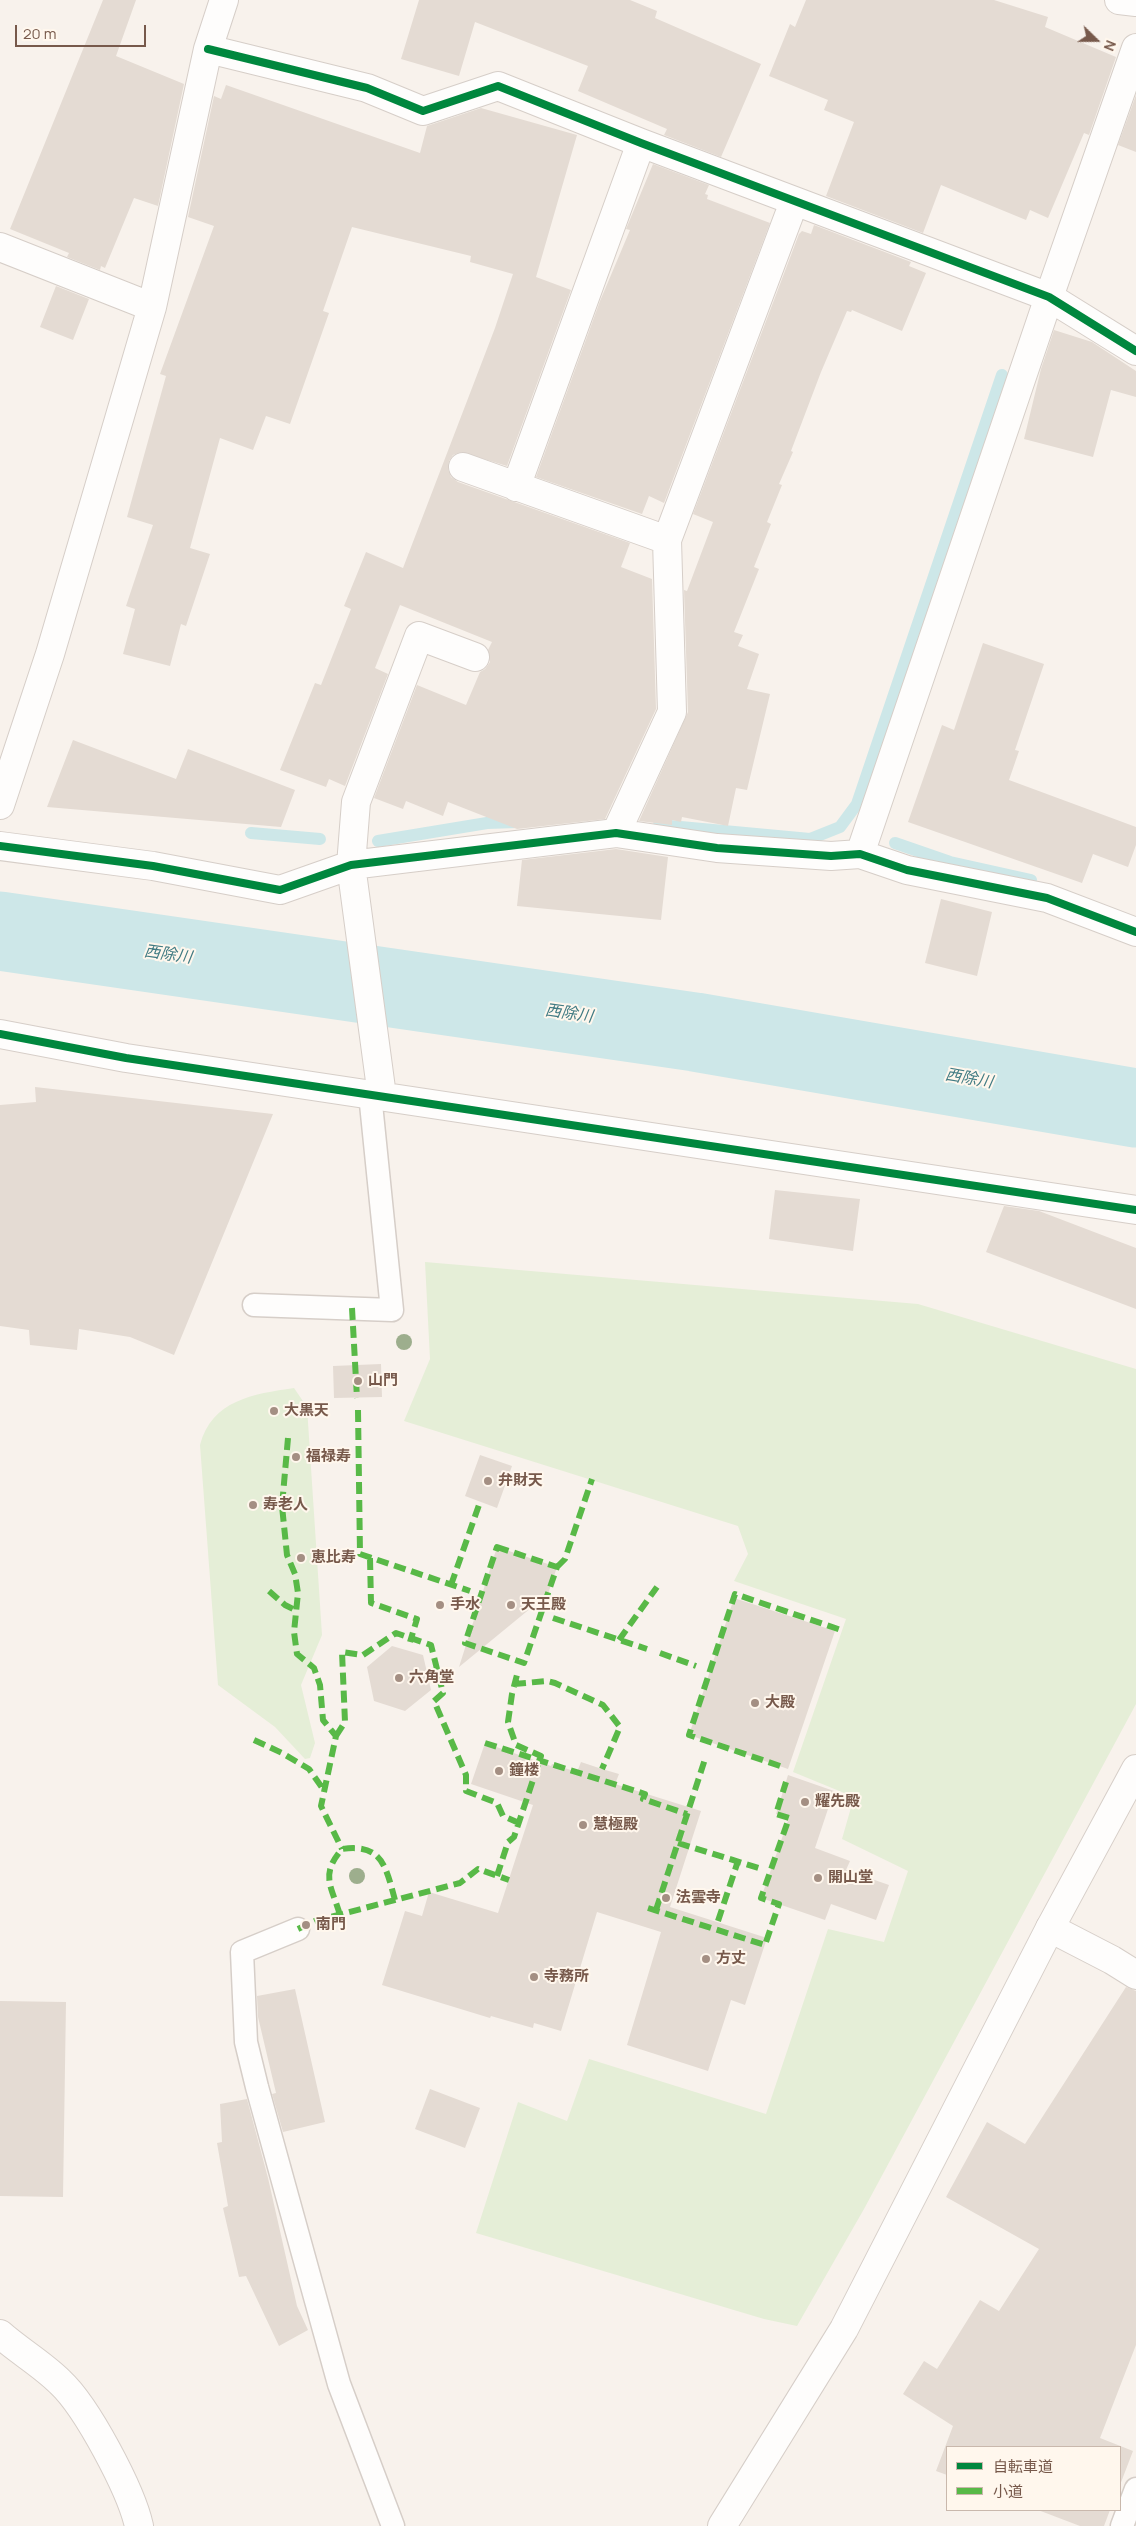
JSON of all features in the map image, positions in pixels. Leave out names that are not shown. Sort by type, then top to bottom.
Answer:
[{"type":"street","points":[[0,805],[50,654],[152,307],[208,49],[224,0]]},
{"type":"street","points":[[1119,0],[1136,2]]},
{"type":"street","points":[[860,854],[1049,297],[1136,48]]},
{"type":"street","points":[[208,49],[367,88],[423,111],[498,86],[794,202],[1049,297],[1136,351]]},
{"type":"street","points":[[516,487],[641,143]]},
{"type":"street","points":[[616,833],[672,712],[667,540],[794,202]]},
{"type":"street","points":[[0,247],[152,307]]},
{"type":"street","points":[[463,467],[667,540]]},
{"type":"street","points":[[376,1095],[378,1056],[351,866],[356,802],[419,636],[475,657]]},
{"type":"street","points":[[0,846],[153,866],[280,890],[351,866],[616,833],[717,848],[831,856],[860,854],[907,870],[1047,898],[1136,932]]},
{"type":"street","points":[[0,1034],[126,1058],[1136,1210]]},
{"type":"street","points":[[722,2526],[844,2329],[1050,1928],[1136,1769]]},
{"type":"street","points":[[1050,1928],[1112,1960],[1136,1975]]},
{"type":"street","points":[[0,2334],[61,2382],[90,2420],[135,2509],[138,2526]]},
{"type":"lane","points":[[254,1305],[392,1310],[376,1095]]},
{"type":"lane","points":[[298,1929],[242,1952],[246,2042],[275,2147],[284,2192],[339,2384],[393,2526]]},
{"type":"lane","points":[[1122,2526],[1136,2489]]},
{"type":"green space","points":[[425,1262],[918,1304],[1136,1369],[1136,1704],[864,2209],[797,2326],[764,2319],[476,2233],[518,2102],[567,2121],[589,2059],[766,2114],[828,1929],[884,1942],[908,1871],[842,1839],[854,1797],[793,1772],[846,1619],[734,1581],[748,1554],[738,1526],[404,1421],[430,1359]]},
{"type":"green space","points":[[294,1388],[307,1407],[322,1635],[301,1685],[315,1743],[310,1758],[305,1759],[275,1727],[218,1685],[200,1445],[206,1430],[214,1418],[224,1409],[249,1397]]},
{"type":"building","points":[[103,0],[136,0],[116,56],[184,84],[158,206],[134,198],[105,268],[101,266],[100,270],[67,257],[69,253],[10,229]]},
{"type":"building","points":[[419,0],[630,0],[657,11],[655,18],[761,64],[721,157],[664,135],[667,129],[578,91],[588,66],[475,22],[459,76],[401,59]]},
{"type":"building","points":[[806,0],[994,0],[1048,17],[1045,27],[1116,57],[1089,135],[1084,133],[1048,218],[1030,210],[1026,220],[941,185],[923,233],[826,196],[854,122],[824,110],[828,100],[769,76],[790,24],[795,27]]},
{"type":"building","points":[[226,85],[420,153],[427,126],[481,108],[577,135],[536,277],[571,290],[507,466],[461,452],[453,455],[449,461],[448,469],[451,477],[458,482],[630,543],[621,567],[652,579],[656,709],[605,819],[517,829],[448,802],[443,816],[406,801],[403,809],[374,798],[417,685],[466,705],[480,672],[490,662],[488,650],[492,642],[400,605],[375,668],[388,674],[345,786],[329,779],[326,787],[280,770],[315,683],[321,685],[351,609],[344,606],[366,552],[403,568],[495,328],[513,274],[470,262],[471,256],[352,227],[323,311],[329,313],[290,424],[266,416],[253,450],[220,438],[190,548],[210,554],[186,626],[181,624],[170,666],[123,654],[135,609],[126,606],[153,525],[127,517],[166,376],[160,374],[214,226],[188,217],[214,96],[221,99]]},
{"type":"building","points":[[1136,95],[1136,152],[1118,145]]},
{"type":"building","points":[[653,164],[709,185],[705,194],[708,195],[707,199],[770,223],[664,503],[649,496],[642,514],[536,477],[600,301],[630,230],[626,229]]},
{"type":"building","points":[[814,225],[911,262],[909,266],[926,273],[902,331],[852,310],[851,312],[847,311],[821,372],[791,451],[793,452],[779,484],[782,485],[767,522],[771,524],[754,567],[759,569],[734,632],[743,635],[738,646],[759,654],[747,689],[770,694],[747,790],[736,788],[728,826],[682,817],[681,822],[672,820],[672,825],[639,821],[688,712],[684,590],[687,591],[713,522],[693,514],[799,234],[802,231],[811,234]]},
{"type":"building","points":[[56,286],[89,299],[73,340],[40,327]]},
{"type":"building","points":[[1054,330],[1092,342],[1136,371],[1136,397],[1111,390],[1093,457],[1024,439],[1041,369]]},
{"type":"building","points":[[983,643],[1044,664],[1015,750],[1019,751],[1009,780],[1136,827],[1136,845],[1128,867],[1093,854],[1082,883],[908,822],[942,725],[954,730]]},
{"type":"building","points":[[73,740],[176,779],[188,749],[295,790],[281,827],[47,807]]},
{"type":"building","points":[[616,849],[668,857],[661,920],[517,906],[522,860]]},
{"type":"building","points":[[941,899],[992,912],[977,976],[925,963]]},
{"type":"building","points":[[35,1087],[273,1114],[174,1355],[130,1337],[79,1329],[77,1350],[30,1345],[29,1330],[0,1326],[0,1105],[36,1102]]},
{"type":"building","points":[[775,1190],[860,1199],[853,1251],[769,1239]]},
{"type":"building","points":[[1004,1206],[1039,1211],[1136,1248],[1136,1309],[986,1252]]},
{"type":"building","name":"山門","points":[[381,1364],[382,1397],[334,1398],[333,1366]]},
{"type":"building","name":"弁財天","points":[[480,1455],[512,1466],[497,1508],[465,1496]]},
{"type":"building","name":"天王殿","points":[[497,1547],[557,1567],[548,1594],[459,1667]]},
{"type":"building","name":"大殿","points":[[734,1598],[835,1631],[788,1769],[689,1735]]},
{"type":"building","name":"六角堂","points":[[392,1646],[423,1655],[431,1690],[405,1711],[374,1701],[367,1667]]},
{"type":"building","points":[[485,1743],[551,1766],[552,1764],[577,1772],[581,1762],[619,1774],[615,1784],[701,1811],[670,1907],[767,1938],[745,2005],[731,2000],[708,2071],[627,2045],[661,1932],[597,1912],[561,2031],[534,2023],[533,2028],[491,2016],[490,2018],[382,1985],[405,1911],[422,1916],[429,1892],[498,1913],[533,1805],[471,1784]]},
{"type":"building","name":"開山堂","points":[[788,1775],[834,1791],[815,1848],[850,1861],[846,1870],[889,1885],[876,1920],[831,1904],[825,1920],[761,1898],[789,1818],[776,1814]]},
{"type":"building","points":[[1126,1987],[1136,1991],[1136,2345],[1100,2438],[1120,2446],[946,2446],[946,2475],[936,2471],[953,2426],[903,2394],[924,2361],[937,2369],[980,2300],[999,2311],[1039,2249],[946,2197],[987,2122],[1025,2144]]},
{"type":"building","points":[[295,1989],[325,2122],[283,2132],[272,2094],[276,2093],[258,2017],[257,1996]]},
{"type":"building","points":[[0,2001],[66,2002],[63,2197],[0,2196]]},
{"type":"building","points":[[430,2089],[480,2108],[465,2148],[415,2129]]},
{"type":"building","points":[[247,2099],[268,2178],[297,2306],[308,2330],[279,2346],[246,2276],[239,2277],[223,2208],[228,2206],[217,2143],[222,2142],[220,2104]]},
{"type":"building","points":[[1121,2446],[1133,2451],[1121,2482]]},
{"type":"building","points":[[1041,2511],[1110,2511],[1104,2526],[1080,2526]]},
{"type":"waterway","points":[[659,825],[810,839],[840,827],[857,804],[1002,375]]},
{"type":"waterway","points":[[378,841],[487,823],[517,822]]},
{"type":"waterway","points":[[251,833],[320,839]]},
{"type":"waterway","points":[[895,843],[950,862],[1031,880]]},
{"type":"waterway","name":"西除川","points":[[0,931],[695,1032],[1136,1108]]},
{"type":"marked path","points":[[352,1308],[357,1398]]},
{"type":"marked path","points":[[358,1410],[360,1554],[470,1591]]},
{"type":"marked path","points":[[288,1438],[282,1506],[287,1555],[295,1574],[298,1593],[294,1632],[297,1654],[314,1668],[320,1685],[323,1720],[336,1736],[321,1806],[342,1849]]},
{"type":"marked path","points":[[557,1567],[565,1559],[592,1479]]},
{"type":"marked path","points":[[451,1585],[480,1502]]},
{"type":"marked path","points":[[497,1547],[557,1567],[524,1663],[465,1643],[497,1547]]},
{"type":"marked path","points":[[370,1558],[371,1603],[417,1619],[410,1642]]},
{"type":"marked path","points":[[619,1640],[657,1587]]},
{"type":"marked path","points":[[269,1591],[285,1605],[295,1610]]},
{"type":"marked path","points":[[780,1766],[689,1735],[735,1594],[841,1630]]},
{"type":"marked path","points":[[553,1618],[647,1649]]},
{"type":"marked path","points":[[336,1736],[345,1722],[342,1652],[363,1655],[396,1633],[431,1645],[443,1693],[434,1701],[466,1775],[466,1791],[497,1803],[503,1816],[519,1823]]},
{"type":"marked path","points":[[660,1653],[696,1666]]},
{"type":"marked path","points":[[497,1876],[508,1842],[514,1837],[541,1756],[516,1745],[508,1722],[518,1671]]},
{"type":"marked path","points":[[514,1684],[547,1681],[603,1705],[620,1727],[602,1769]]},
{"type":"marked path","points":[[254,1740],[282,1753],[309,1769],[323,1789]]},
{"type":"marked path","points":[[485,1743],[645,1794],[643,1799],[687,1814]]},
{"type":"marked path","points":[[656,1910],[706,1756]]},
{"type":"marked path","points":[[648,1908],[765,1945],[779,1904],[761,1898],[789,1818],[776,1814],[786,1782]]},
{"type":"marked path","points":[[678,1843],[762,1869]]},
{"type":"marked path","points":[[340,1915],[331,1888],[329,1873],[335,1858],[342,1849],[356,1848],[374,1854],[385,1868],[395,1900]]},
{"type":"marked path","points":[[718,1921],[738,1861]]},
{"type":"marked path","points":[[298,1929],[315,1921],[460,1883],[478,1869],[509,1880]]},
{"type":"cycle path","points":[[208,49],[367,88],[423,111],[498,86],[641,143],[1049,297],[1136,351]]},
{"type":"cycle path","points":[[0,846],[153,866],[280,890],[351,865],[616,833],[717,848],[831,856],[860,854],[907,870],[1047,898],[1136,932]]},
{"type":"cycle path","points":[[0,1034],[126,1058],[1136,1210]]},
{"type":"place","name":"山門","points":[[358,1381]]},
{"type":"place","name":"大黒天","points":[[274,1411]]},
{"type":"place","name":"福禄寿","points":[[296,1457]]},
{"type":"place","name":"弁財天","points":[[488,1481]]},
{"type":"place","name":"寿老人","points":[[253,1505]]},
{"type":"place","name":"恵比寿","points":[[301,1558]]},
{"type":"place","name":"手水","points":[[440,1605]]},
{"type":"place","name":"天王殿","points":[[511,1605]]},
{"type":"place","name":"六角堂","points":[[399,1678]]},
{"type":"place","name":"大殿","points":[[755,1703]]},
{"type":"place","name":"鐘楼","points":[[499,1771]]},
{"type":"place","name":"耀先殿","points":[[805,1802]]},
{"type":"place","name":"慧極殿","points":[[583,1825]]},
{"type":"place","name":"開山堂","points":[[818,1878]]},
{"type":"place","name":"法雲寺","points":[[666,1898]]},
{"type":"place","name":"南門","points":[[306,1925]]},
{"type":"place","name":"方丈","points":[[706,1959]]},
{"type":"place","name":"寺務所","points":[[534,1977]]}]
